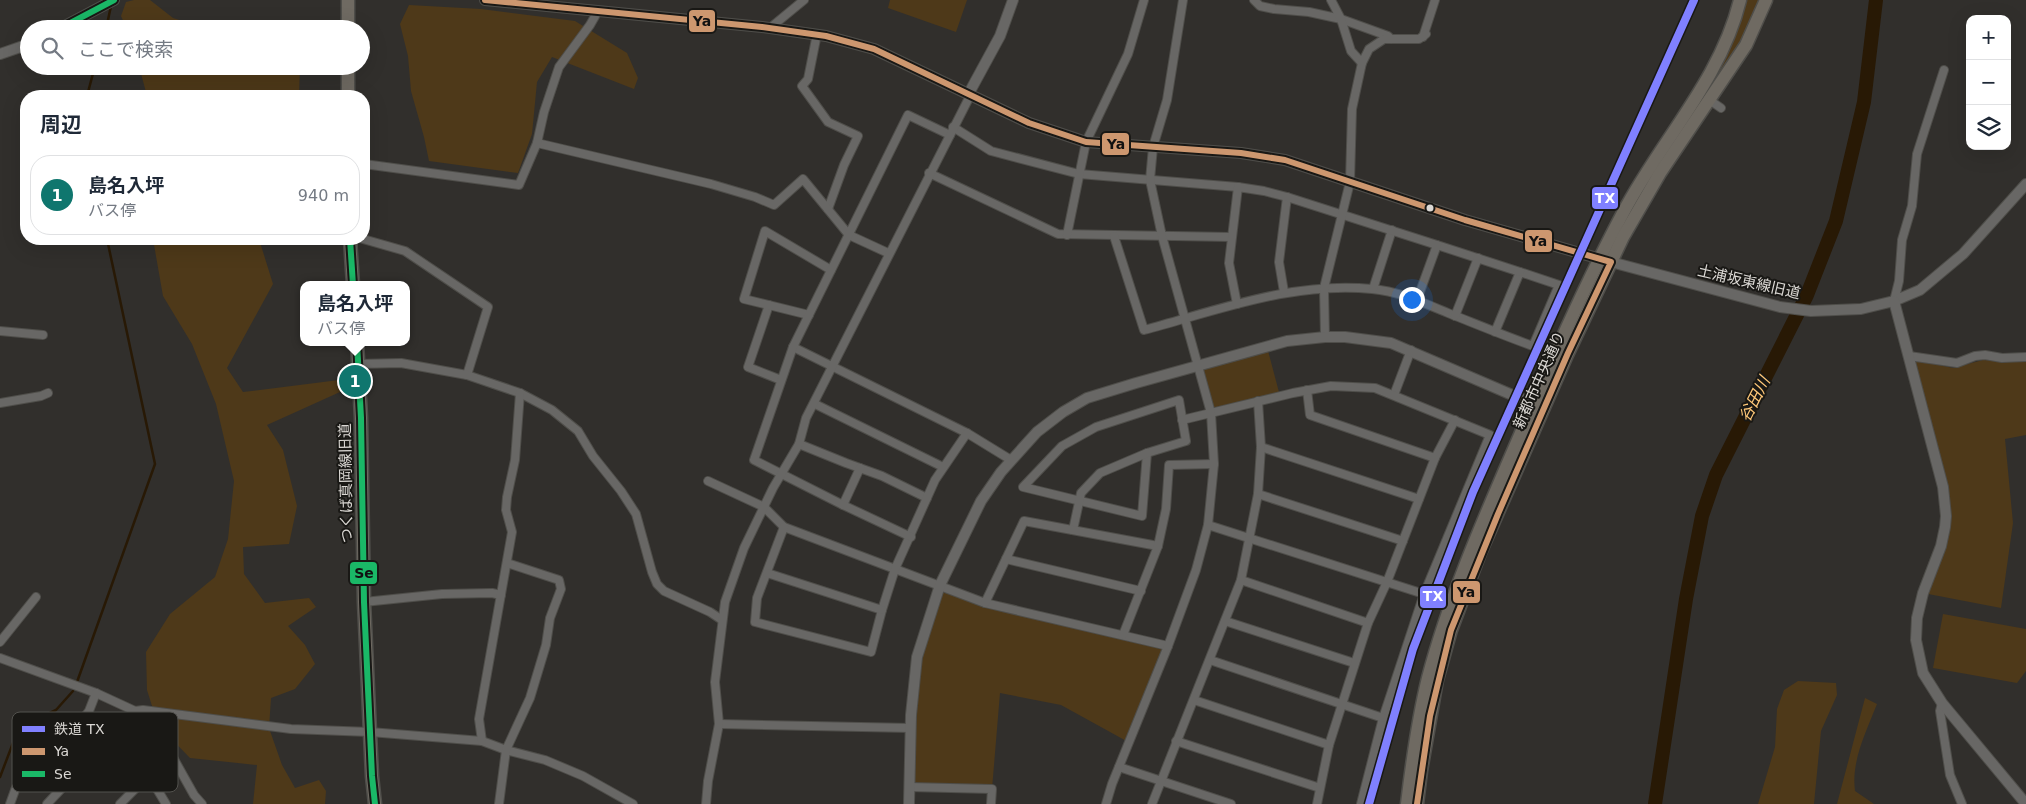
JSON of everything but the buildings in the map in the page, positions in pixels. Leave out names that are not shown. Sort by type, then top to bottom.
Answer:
[{"type":"main road","points":[[348,0],[348,20]]},
{"type":"main road","name":"新都市中央通り","points":[[1407,804],[1417,731],[1428,679],[1443,627],[1470,554],[1605,261],[1629,201],[1698,94],[1723,50],[1740,0]]},
{"type":"main road","name":"新都市中央通り","points":[[1605,261],[1708,99],[1746,45],[1766,0]]},
{"type":"main road","points":[[348,75],[348,90]]},
{"type":"main road","points":[[350,245],[353,281]]},
{"type":"main road","name":"つくば真岡線旧道","points":[[357,346],[362,457],[364,602],[375,804]]},
{"type":"main road","name":"新都市中央通り","points":[[1417,804],[1420,771],[1434,698],[1451,630],[1538,406]]},
{"type":"street","points":[[76,20],[114,0]]},
{"type":"street","name":"土浦坂東線旧道","points":[[485,0],[817,34],[874,49],[1029,123],[1086,142],[1270,157],[1285,160],[1466,220],[1605,261],[1780,307],[1811,311],[1861,309],[1894,302],[1920,290],[1948,268],[2026,184]]},
{"type":"street","points":[[770,28],[804,0]]},
{"type":"street","points":[[706,804],[708,781],[719,724],[715,682],[724,602],[732,577],[764,508],[799,444],[806,418],[888,253],[1000,36],[1012,0]]},
{"type":"street","points":[[1067,235],[1086,142],[1128,54],[1144,0]]},
{"type":"street","points":[[1106,804],[1196,570],[1208,525],[1214,464],[1211,413],[1162,236],[1150,180],[1153,148],[1166,100],[1183,0]]},
{"type":"street","points":[[1254,0],[1260,6],[1274,9],[1309,12],[1341,18],[1388,36],[1391,39]]},
{"type":"street","points":[[1331,0],[1341,18],[1351,50],[1362,63]]},
{"type":"street","points":[[1325,337],[1324,288],[1350,182],[1352,110],[1362,63],[1368,49],[1384,39],[1424,36],[1435,0]]},
{"type":"street","points":[[370,165],[519,185],[537,143],[544,112],[559,67],[598,11]]},
{"type":"street","points":[[817,34],[808,79],[802,86],[828,122],[858,136],[844,165],[828,209]]},
{"type":"street","points":[[0,54],[20,48]]},
{"type":"street","points":[[1944,70],[1917,154],[1912,206],[1902,240],[1899,281],[1894,302],[1943,487],[1946,508],[1941,546],[1919,605],[1916,640],[1923,672],[1942,703],[2026,804]]},
{"type":"street","points":[[1708,99],[1721,108]]},
{"type":"street","points":[[911,537],[842,505],[754,460],[794,347],[908,115],[951,131],[991,151],[1080,174],[1238,187],[1287,197],[1559,285],[1533,346],[1417,300],[1373,288],[1324,288],[1284,292],[1144,330],[1114,236]]},
{"type":"street","points":[[537,143],[711,184],[755,197],[774,205],[803,179],[849,235],[888,253]]},
{"type":"street","points":[[929,173],[1058,234],[1231,237]]},
{"type":"street","points":[[1237,304],[1229,263],[1238,187]]},
{"type":"street","points":[[1284,292],[1279,262],[1287,197]]},
{"type":"street","points":[[1373,288],[1392,230]]},
{"type":"street","points":[[809,315],[744,300],[765,231],[831,270]]},
{"type":"street","points":[[370,241],[404,251],[488,307],[467,375]]},
{"type":"street","points":[[1417,300],[1436,245]]},
{"type":"street","points":[[1455,316],[1478,258]]},
{"type":"street","points":[[1495,332],[1520,272]]},
{"type":"street","points":[[769,305],[748,367],[781,380]]},
{"type":"street","points":[[0,331],[43,335]]},
{"type":"street","points":[[909,804],[911,728],[917,657],[940,585],[981,501],[1011,460],[1037,432],[1064,412],[1087,398],[1198,365],[1288,341],[1325,337],[1345,337],[1391,343],[1538,406]]},
{"type":"street","points":[[794,347],[968,433],[1011,460]]},
{"type":"street","points":[[1394,395],[1411,350]]},
{"type":"street","points":[[1909,356],[1957,363],[1975,356],[1985,355],[2002,358],[2026,357]]},
{"type":"street","points":[[358,364],[401,363],[467,375],[520,393],[552,410],[578,431],[593,456],[621,491],[636,514],[657,584],[664,591],[696,605],[722,620]]},
{"type":"street","points":[[1182,420],[1258,401],[1331,386],[1375,388],[1490,435],[1424,594],[1383,718],[1361,804]]},
{"type":"street","points":[[1307,390],[1310,415],[1435,458]]},
{"type":"street","points":[[0,403],[41,396],[48,393]]},
{"type":"street","points":[[482,741],[479,719],[512,532],[506,510],[506,497],[515,460],[520,393]]},
{"type":"street","points":[[1072,530],[1079,502],[1081,493],[1100,473],[1147,453],[1186,441],[1179,400],[1096,427],[1062,446],[1023,487],[1079,502],[1142,516],[1147,453]]},
{"type":"street","points":[[1152,804],[1241,580],[1258,494],[1261,447],[1258,401]]},
{"type":"street","points":[[814,404],[943,467]]},
{"type":"street","points":[[1317,804],[1329,745],[1368,623],[1387,582],[1435,458],[1456,420]]},
{"type":"street","points":[[784,527],[757,598],[755,622],[871,652],[895,569],[943,467],[968,433]]},
{"type":"street","points":[[799,444],[882,476],[928,498]]},
{"type":"street","points":[[1261,447],[1419,499]]},
{"type":"street","points":[[1123,635],[1158,546],[1166,509],[1168,465],[1214,464]]},
{"type":"street","points":[[842,505],[860,468]]},
{"type":"street","points":[[708,481],[764,508],[784,527],[985,603],[1168,646]]},
{"type":"street","points":[[1258,494],[1403,541]]},
{"type":"street","points":[[985,603],[1024,521],[1158,546]]},
{"type":"street","points":[[1208,525],[1424,594]]},
{"type":"street","points":[[1006,558],[1141,591]]},
{"type":"street","points":[[500,804],[506,750],[530,698],[546,645],[550,618],[561,589],[559,580],[507,563]]},
{"type":"street","points":[[767,573],[882,610]]},
{"type":"street","points":[[1241,580],[1368,623]]},
{"type":"street","points":[[364,602],[442,594],[492,593],[500,595]]},
{"type":"street","points":[[0,642],[36,597]]},
{"type":"street","points":[[1225,621],[1354,663]]},
{"type":"street","points":[[0,658],[96,693],[135,711],[159,712]]},
{"type":"street","points":[[1210,660],[1383,718]]},
{"type":"street","points":[[87,712],[96,693]]},
{"type":"street","points":[[1194,700],[1329,745]]},
{"type":"street","points":[[1942,703],[1940,711],[1950,775],[1962,804]]},
{"type":"street","points":[[178,714],[291,729],[370,732],[482,741],[506,750],[545,760],[583,776],[633,804]]},
{"type":"street","points":[[719,724],[911,728]]},
{"type":"street","points":[[1176,741],[1320,788]]},
{"type":"street","points":[[178,766],[194,795],[202,804]]},
{"type":"street","points":[[1119,767],[1231,804]]},
{"type":"street","points":[[909,787],[992,789],[992,804]]},
{"type":"street","points":[[10,804],[14,792]]},
{"type":"street","points":[[47,804],[58,792]]},
{"type":"street","points":[[120,804],[132,792]]},
{"type":"street","points":[[159,792],[166,804]]},
{"type":"shaded area","points":[[150,0],[173,18],[179,20],[123,20],[121,16],[126,2]]},
{"type":"shaded area","points":[[890,0],[967,0],[956,32],[888,8]]},
{"type":"shaded area","points":[[1745,0],[1761,0],[1741,44],[1638,193]]},
{"type":"shaded area","points":[[409,5],[481,9],[575,21],[627,53],[638,78],[634,89],[552,57],[537,82],[532,134],[518,173],[429,161],[411,91],[408,56],[400,24]]},
{"type":"shaded area","points":[[141,75],[300,75],[299,90],[145,90]]},
{"type":"shaded area","points":[[154,245],[261,245],[273,284],[227,368],[243,392],[339,380],[340,392],[267,425],[283,450],[297,506],[289,544],[243,547],[244,574],[265,603],[309,598],[316,607],[288,626],[305,645],[315,664],[295,689],[271,698],[269,728],[282,765],[295,788],[319,780],[326,791],[325,804],[253,804],[257,765],[190,758],[178,746],[178,712],[154,712],[147,690],[146,652],[170,614],[215,577],[228,539],[234,481],[216,404],[192,344],[163,296]]},
{"type":"shaded area","points":[[1267,347],[1280,396],[1211,413],[1197,365]]},
{"type":"shaded area","points":[[1915,360],[1953,368],[1983,360],[2026,362],[2026,435],[2005,439],[2013,523],[2001,608],[1923,593],[1941,546],[1945,497]]},
{"type":"shaded area","points":[[940,585],[985,603],[1168,646],[1130,743],[1061,705],[1000,693],[992,789],[909,787],[917,657]]},
{"type":"shaded area","points":[[1943,614],[2026,629],[2026,671],[2017,683],[1933,668]]},
{"type":"shaded area","points":[[1798,681],[1836,683],[1837,695],[1821,731],[1814,804],[1758,804],[1775,747],[1777,709],[1784,690]]},
{"type":"shaded area","points":[[1865,698],[1877,704],[1857,758],[1854,780],[1855,791],[1874,804],[1837,804]]},
{"type":"waterway","name":"谷田川","points":[[1655,804],[1686,599],[1702,516],[1716,475],[1807,295],[1836,221],[1864,102],[1876,0]]},
{"type":"waterway","points":[[108,20],[111,6]]},
{"type":"waterway","points":[[89,90],[93,75]]},
{"type":"waterway","points":[[77,682],[155,464],[108,245]]},
{"type":"waterway","points":[[52,712],[56,710],[73,691]]},
{"type":"waterway","points":[[0,777],[12,746]]},
{"type":"rail line","name":"TX","points":[[1369,804],[1413,649],[1473,492],[1694,0]]},
{"type":"transit line","name":"Se","points":[[76,20],[114,0]]},
{"type":"transit line","name":"Ya","points":[[485,0],[762,27],[826,36],[874,49],[1029,123],[1086,142],[1241,153],[1285,160],[1465,220],[1611,262],[1568,353],[1498,514],[1451,630],[1430,716],[1417,804]]},
{"type":"transit line","name":"Se","points":[[350,245],[353,281]]},
{"type":"transit line","name":"Se","points":[[357,346],[361,418],[364,602],[375,804]]},
{"type":"place","name":"島名入坪","points":[[355,381]]}]
